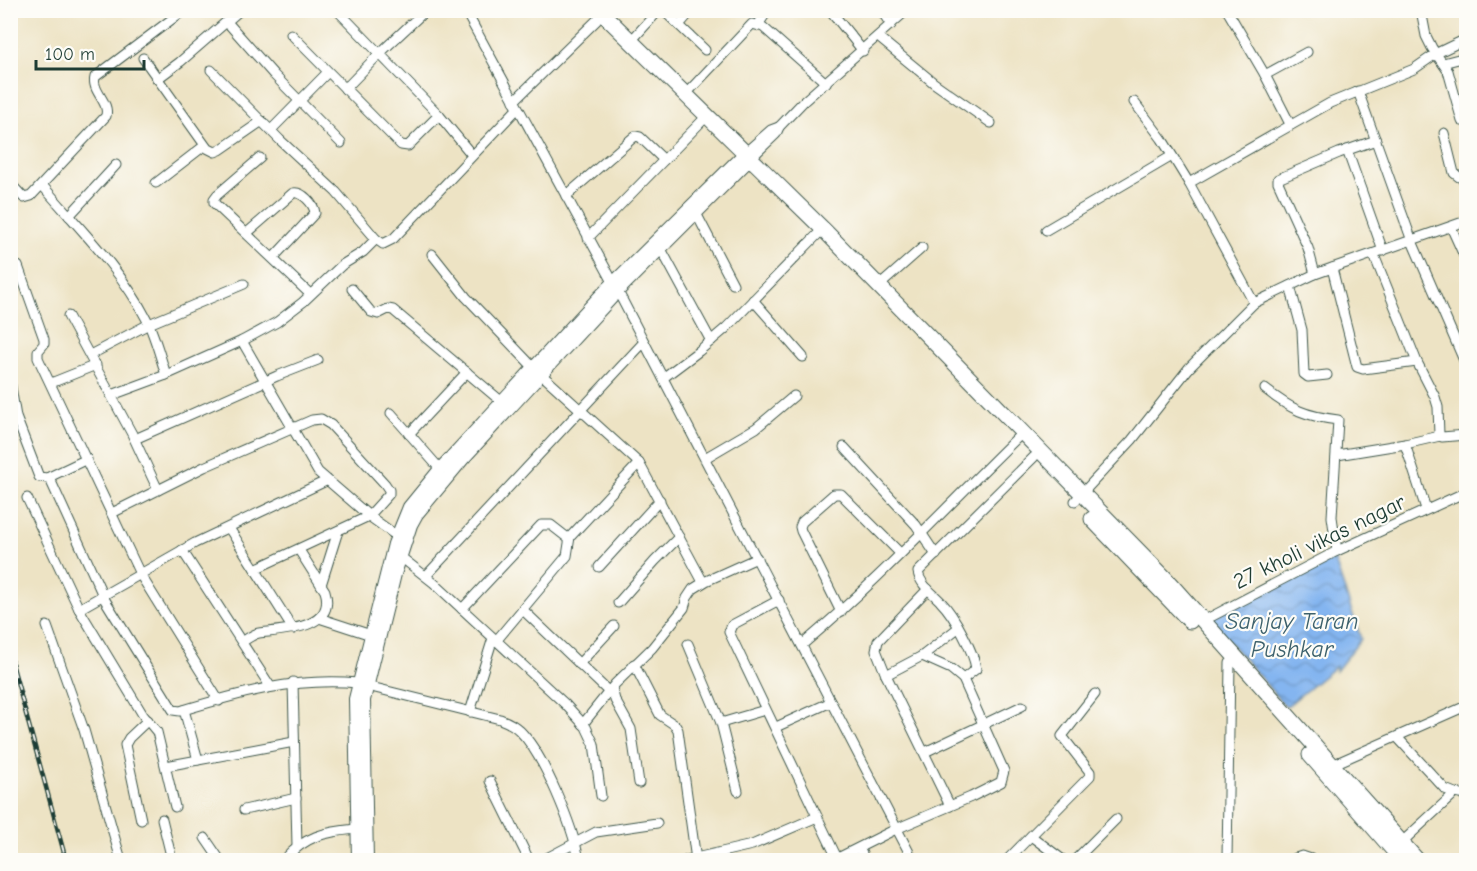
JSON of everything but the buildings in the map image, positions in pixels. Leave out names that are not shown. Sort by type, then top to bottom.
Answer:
[{"type":"highway","points":[[595,14],[686,94],[818,234],[920,333],[1078,497],[1230,663],[1398,855],[1417,861]]},
{"type":"highway","points":[[625,40],[702,121],[745,158],[879,286],[1034,457],[1164,577],[1332,765],[1398,855]]},
{"type":"main road","points":[[615,287],[661,249],[745,158]]},
{"type":"main road","points":[[401,539],[432,493],[537,371],[615,287],[745,158]]},
{"type":"main road","points":[[367,861],[362,684],[371,635],[409,507],[440,469],[502,402],[537,371]]},
{"type":"main road","points":[[358,861],[354,713],[396,554]]},
{"type":"street","points":[[10,183],[26,198],[29,198],[106,116],[107,109],[94,85],[95,77],[184,10]]},
{"type":"street","points":[[157,79],[240,10]]},
{"type":"street","points":[[337,10],[439,115],[472,155]]},
{"type":"street","points":[[345,89],[426,10]]},
{"type":"street","points":[[465,10],[663,378],[913,861]]},
{"type":"street","points":[[625,40],[661,10],[705,50]]},
{"type":"street","points":[[679,25],[692,10]]},
{"type":"street","points":[[758,25],[768,10]]},
{"type":"street","points":[[830,10],[863,51]]},
{"type":"street","points":[[881,10],[891,25]]},
{"type":"street","points":[[745,158],[771,130],[779,127],[803,102],[907,10]]},
{"type":"street","points":[[1421,10],[1426,36],[1448,71],[1462,121]]},
{"type":"street","points":[[1228,11],[1290,124]]},
{"type":"street","points":[[211,70],[336,192],[376,239],[382,244],[389,243],[472,155],[595,14]]},
{"type":"street","points":[[227,22],[341,143]]},
{"type":"street","points":[[686,94],[752,24],[758,25],[826,83]]},
{"type":"street","points":[[291,34],[402,146],[408,146],[439,115]]},
{"type":"street","points":[[878,38],[934,83],[991,123]]},
{"type":"street","points":[[1189,183],[1330,103],[1414,69],[1436,54],[1467,39]]},
{"type":"street","points":[[1265,75],[1308,52]]},
{"type":"street","points":[[1443,63],[1467,57]]},
{"type":"street","points":[[143,58],[204,146],[212,151],[220,150],[262,121]]},
{"type":"street","points":[[271,130],[328,72]]},
{"type":"street","points":[[1358,91],[1412,241],[1467,365]]},
{"type":"street","points":[[1134,102],[1189,183],[1254,303]]},
{"type":"street","points":[[588,238],[702,121]]},
{"type":"street","points":[[1444,133],[1455,175],[1467,177]]},
{"type":"street","points":[[566,196],[635,136],[640,137],[664,160]]},
{"type":"street","points":[[1315,274],[1308,248],[1277,180],[1280,176],[1376,141]]},
{"type":"street","points":[[156,183],[204,146]]},
{"type":"street","points":[[1347,150],[1378,253],[1418,362],[1435,397],[1440,436]]},
{"type":"street","points":[[1046,230],[1172,156]]},
{"type":"street","points":[[260,158],[214,199],[218,208],[274,257],[310,294]]},
{"type":"street","points":[[69,216],[116,165]]},
{"type":"street","points":[[42,184],[133,295],[149,324],[166,375]]},
{"type":"street","points":[[247,233],[293,193],[300,193],[315,208],[315,214],[274,257]]},
{"type":"street","points":[[696,213],[733,284]]},
{"type":"street","points":[[1078,497],[1132,440],[1189,368],[1254,303],[1315,274],[1467,221]]},
{"type":"street","points":[[1451,227],[1467,260]]},
{"type":"street","points":[[663,378],[711,341],[818,234]]},
{"type":"street","points":[[112,395],[166,375],[242,341],[277,322],[303,302],[342,265],[363,252],[376,239]]},
{"type":"street","points":[[879,286],[922,248]]},
{"type":"street","points":[[661,249],[711,341]]},
{"type":"street","points":[[432,254],[466,297],[537,371],[639,463],[703,582]]},
{"type":"street","points":[[18,266],[44,339],[37,355],[140,574],[219,700]]},
{"type":"street","points":[[1332,268],[1357,367],[1363,369],[1418,362]]},
{"type":"street","points":[[90,355],[149,324],[244,284]]},
{"type":"street","points":[[1290,286],[1302,330],[1304,374],[1308,377],[1327,375]]},
{"type":"street","points":[[352,290],[373,313],[393,310],[502,402]]},
{"type":"street","points":[[753,300],[802,357]]},
{"type":"street","points":[[68,316],[112,395],[158,489]]},
{"type":"street","points":[[242,341],[313,465],[326,481],[401,539]]},
{"type":"street","points":[[426,576],[644,342]]},
{"type":"street","points":[[135,440],[318,360]]},
{"type":"street","points":[[51,383],[96,365]]},
{"type":"street","points":[[410,434],[467,372]]},
{"type":"street","points":[[10,381],[16,417],[36,473],[41,478],[49,477],[87,459]]},
{"type":"street","points":[[1265,389],[1298,411],[1312,417],[1338,420],[1332,517],[1336,551]]},
{"type":"street","points":[[705,458],[756,428],[794,396]]},
{"type":"street","points":[[391,413],[440,469]]},
{"type":"street","points":[[112,513],[158,489],[312,420],[321,419],[327,422],[385,484],[389,494],[369,516],[300,550],[255,568]]},
{"type":"street","points":[[1337,455],[1440,436],[1467,435]]},
{"type":"street","points":[[802,645],[841,612],[1017,438]]},
{"type":"street","points":[[1405,444],[1426,509]]},
{"type":"street","points":[[844,447],[921,532],[936,555]]},
{"type":"street","points":[[963,679],[975,671],[974,657],[946,608],[928,589],[918,576],[918,572],[1034,457]]},
{"type":"street","points":[[470,712],[495,640],[567,556],[569,539],[639,463]]},
{"type":"street","points":[[49,477],[103,596],[171,707],[177,711],[184,710],[270,686],[313,681],[362,684],[508,722],[526,737],[555,789],[576,844],[579,861]]},
{"type":"street","points":[[79,609],[182,550],[326,481]]},
{"type":"street","name":"27 kholi vikas nagar","points":[[1203,621],[1336,551],[1467,492]]},
{"type":"street","points":[[841,612],[801,531],[802,522],[834,494],[841,494],[900,553]]},
{"type":"street","points":[[27,498],[79,609],[160,737],[176,807]]},
{"type":"street","points":[[598,567],[660,500]]},
{"type":"street","points":[[462,609],[541,525],[551,525],[569,539]]},
{"type":"street","points":[[229,528],[293,629]]},
{"type":"street","points":[[321,585],[338,531]]},
{"type":"street","points":[[618,603],[679,537]]},
{"type":"street","points":[[182,550],[270,686]]},
{"type":"street","points":[[242,642],[258,633],[293,629],[305,626],[319,618],[327,599],[300,550]]},
{"type":"street","points":[[396,554],[426,576],[565,704],[583,724],[594,744],[601,796]]},
{"type":"street","points":[[583,724],[610,690],[652,648],[684,608],[690,593],[703,582],[757,558]]},
{"type":"street","points":[[928,589],[877,643],[876,650],[950,806]]},
{"type":"street","points":[[779,600],[733,624],[729,632],[765,710],[776,727],[836,859],[896,829],[1001,782],[1004,771],[963,679],[951,669],[922,656]]},
{"type":"street","points":[[523,610],[579,664],[610,690],[631,729],[639,783]]},
{"type":"street","points":[[319,618],[371,635]]},
{"type":"street","points":[[47,626],[84,730],[121,861]]},
{"type":"street","points":[[579,664],[614,626]]},
{"type":"street","points":[[886,675],[922,656],[958,628]]},
{"type":"street","points":[[688,644],[721,723],[738,791]]},
{"type":"street","points":[[1227,861],[1230,663]]},
{"type":"street","points":[[634,664],[660,715],[675,725],[678,730],[693,860],[752,845],[817,817]]},
{"type":"street","points":[[293,682],[297,846]]},
{"type":"street","points":[[1007,861],[1090,776],[1090,772],[1062,736],[1095,694]]},
{"type":"street","points":[[776,727],[831,702]]},
{"type":"street","points":[[925,752],[1022,706]]},
{"type":"street","points":[[1332,765],[1467,706]]},
{"type":"street","points":[[184,710],[198,760]]},
{"type":"street","points":[[721,723],[765,710]]},
{"type":"street","points":[[141,820],[125,745],[148,720]]},
{"type":"street","points":[[1397,737],[1445,789],[1455,794],[1467,795]]},
{"type":"street","points":[[166,766],[294,742]]},
{"type":"street","points":[[490,781],[529,861]]},
{"type":"street","points":[[1398,855],[1455,794]]},
{"type":"street","points":[[244,810],[296,798]]},
{"type":"street","points":[[162,819],[172,861]]},
{"type":"street","points":[[1075,861],[1116,819]]},
{"type":"street","points":[[543,861],[603,830],[657,823]]},
{"type":"street","points":[[284,861],[297,846],[318,835],[356,829]]},
{"type":"street","points":[[1031,836],[1063,861]]},
{"type":"street","points":[[205,838],[220,861]]},
{"type":"street","points":[[859,848],[865,861]]},
{"type":"street","points":[[1290,861],[1302,856],[1314,861]]},
{"type":"water","name":"Sanjay Taran Pushkar","points":[[1334,558],[1361,639],[1336,671],[1336,666],[1286,707],[1209,618]]},
{"type":"railway","points":[[10,656],[66,860]]}]
